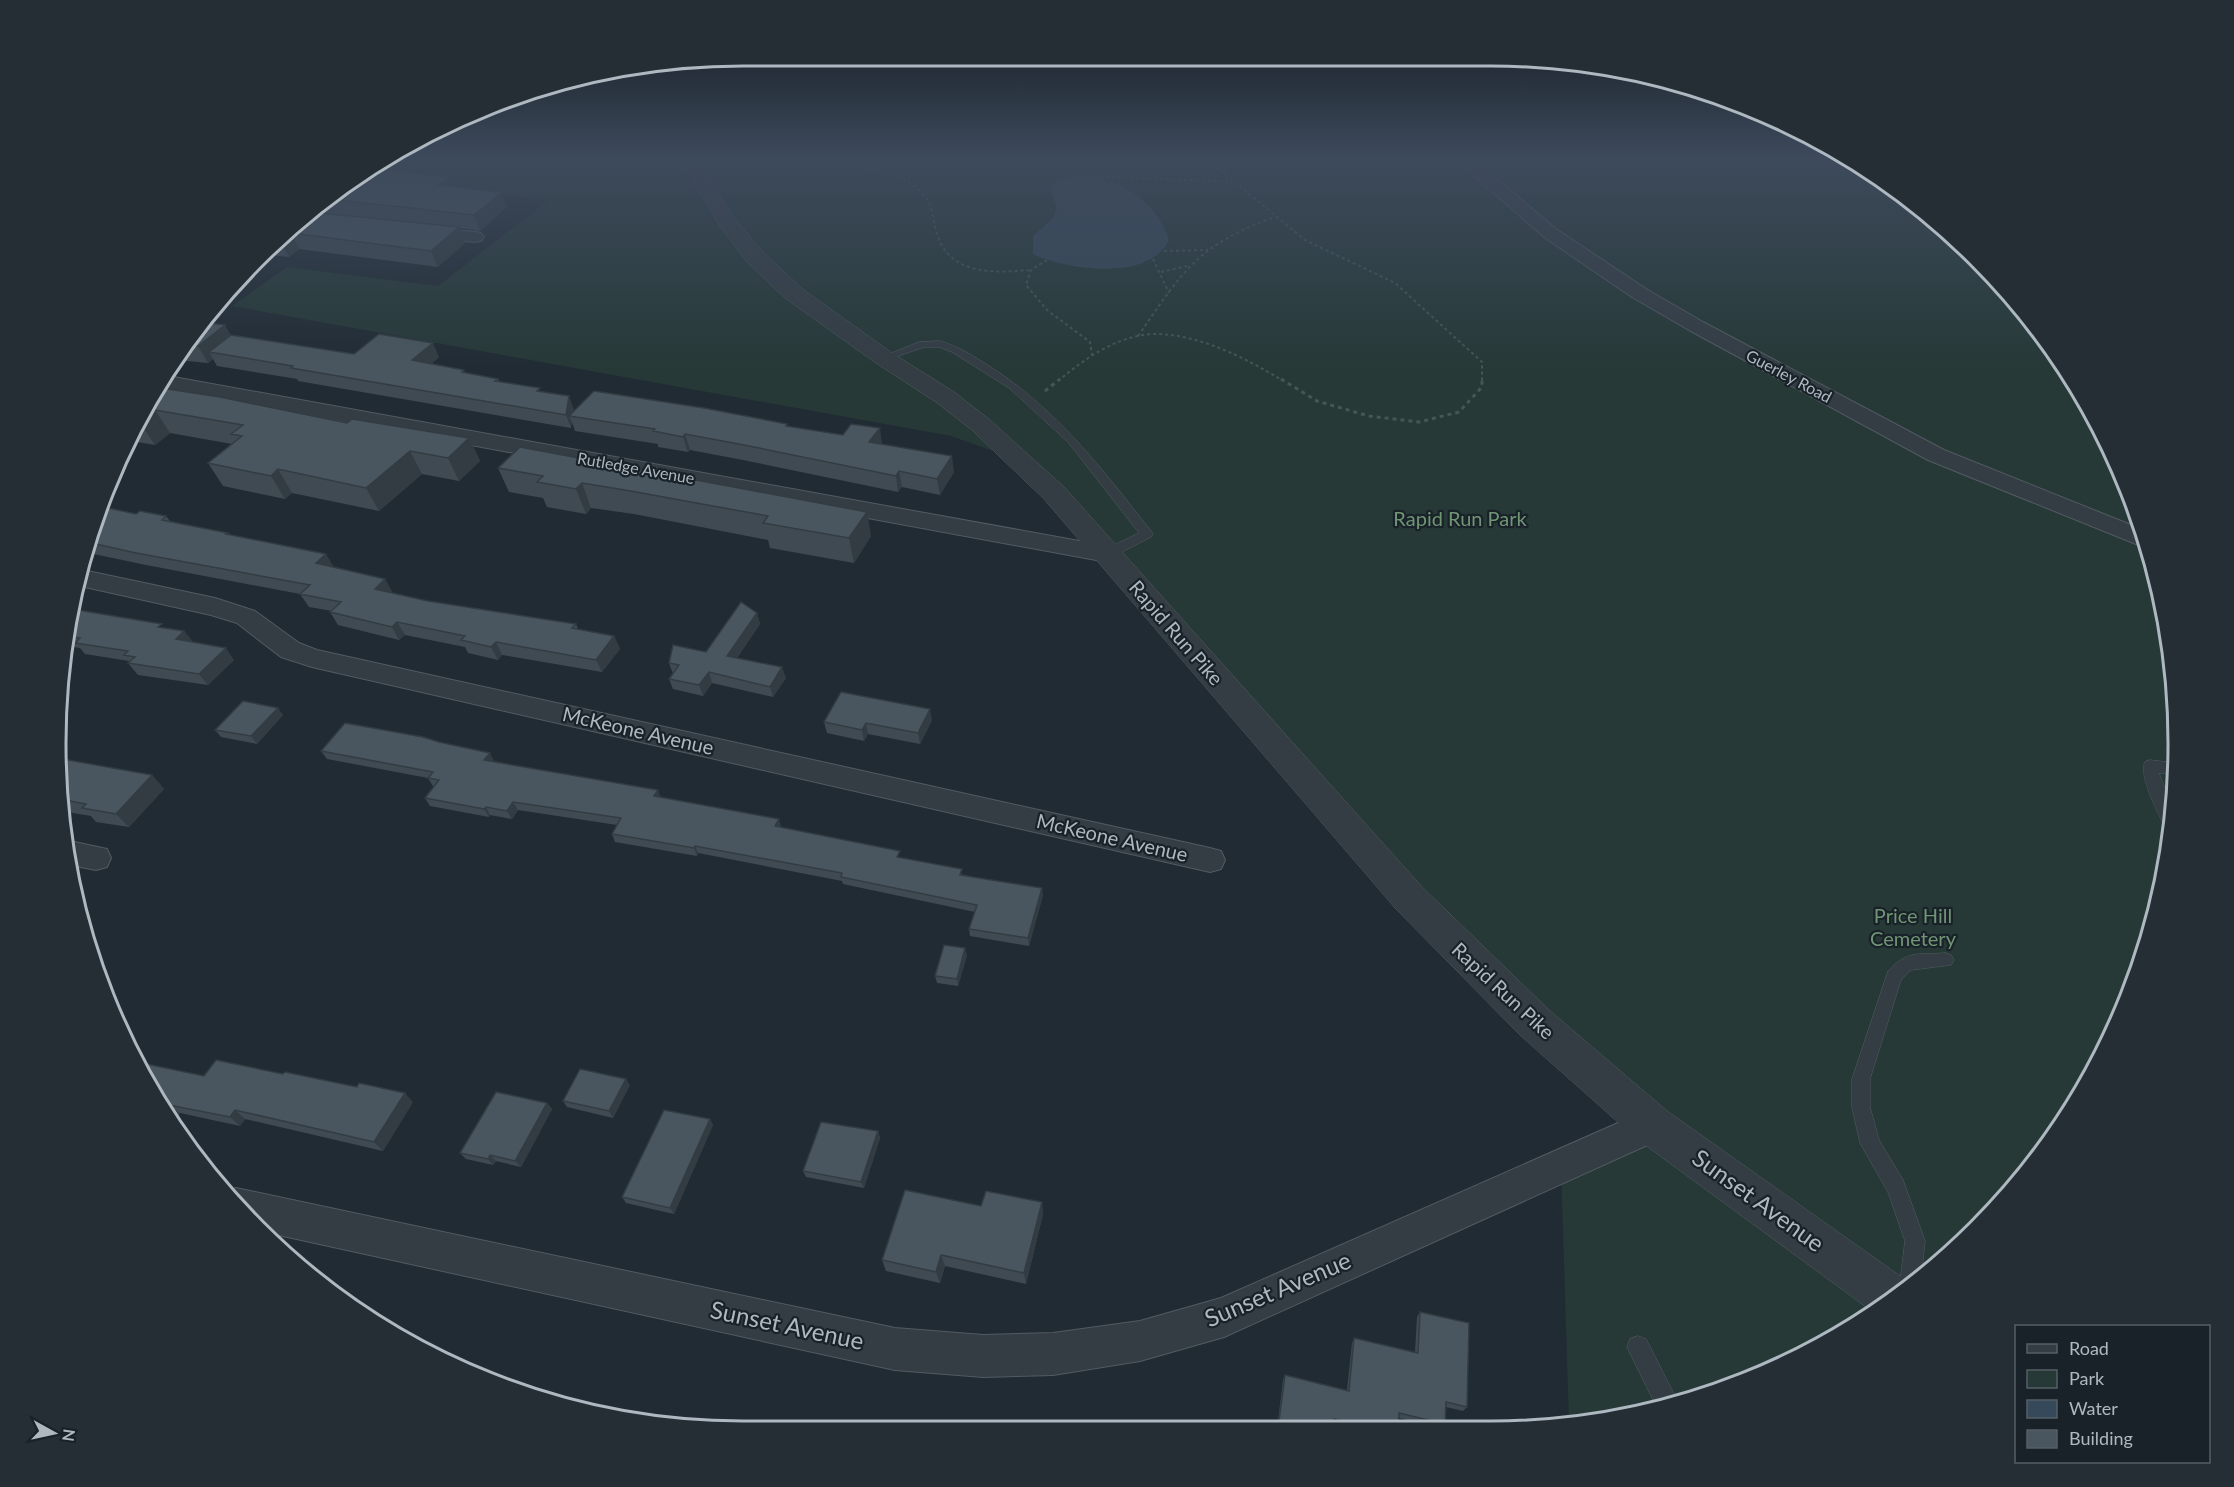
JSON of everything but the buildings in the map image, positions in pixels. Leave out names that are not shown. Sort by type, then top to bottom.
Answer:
[{"type":"street","name":"Rapid Run Pike","points":[[732,228],[755,257],[793,293],[884,358],[945,397],[981,425],[1054,493],[1440,930],[1535,1023],[1652,1125]]},
{"type":"street","name":"Guerley Road","points":[[1545,228],[1639,293],[1696,326],[1936,455],[2135,535]]},
{"type":"street","points":[[406,230],[475,237]]},
{"type":"street","name":"Rutledge Avenue","points":[[170,383],[1107,554]]},
{"type":"street","name":"McKeone Avenue","points":[[86,579],[215,607],[246,617],[290,650],[312,658],[1210,860]]},
{"type":"street","name":"Sunset Avenue","points":[[253,1211],[896,1349],[983,1356],[1053,1354],[1140,1341],[1224,1317],[1652,1125],[1886,1293]]},
{"type":"lane","points":[[884,358],[923,344],[940,344],[956,350],[1013,386],[1072,440],[1147,534],[1107,554]]},
{"type":"lane","points":[[2165,809],[2152,781],[2150,766],[2167,768]]},
{"type":"lane","points":[[1911,1274],[1915,1241],[1896,1187],[1870,1143],[1861,1107],[1862,1079],[1894,976],[1906,963],[1945,960]]},
{"type":"lane","points":[[1638,1347],[1664,1398]]},
{"type":"path","points":[[936,228],[943,250],[955,263],[968,269],[990,272],[1031,270],[1047,260]]},
{"type":"path","points":[[1138,336],[1188,266],[1208,250],[1245,228]]},
{"type":"path","points":[[1030,402],[1092,355],[1138,336],[1169,335],[1212,345],[1261,367],[1317,401],[1369,416],[1419,422],[1429,420],[1459,411],[1482,387],[1482,362],[1395,283],[1305,240],[1290,228]]},
{"type":"path","points":[[1164,251],[1208,250]]},
{"type":"path","points":[[1153,259],[1169,293]]},
{"type":"path","points":[[1161,272],[1188,266]]},
{"type":"path","points":[[1031,270],[1026,285],[1034,297],[1051,315],[1089,342],[1092,355]]},
{"type":"green space","name":"Rapid Run Park","points":[[513,228],[1930,228],[1970,264],[2000,297],[2054,367],[2098,444],[2132,526],[2145,568],[2155,611],[2167,699],[2167,788],[2155,876],[2145,919],[2116,1003],[2077,1082],[2054,1120],[2028,1156],[1970,1223],[1903,1281],[1867,1307],[1829,1330],[1750,1369],[1666,1398],[1623,1408],[1569,1416],[1561,1165],[1652,1125],[1535,1023],[1024,462],[951,436],[232,306],[287,267],[438,286]]},
{"type":"water","points":[[1041,228],[1164,228],[1169,240],[1159,253],[1144,262],[1106,269],[1066,264],[1033,254],[1033,236]]},
{"type":"park label","name":"Price Hill Cemetery","points":[[1913,928]]}]
